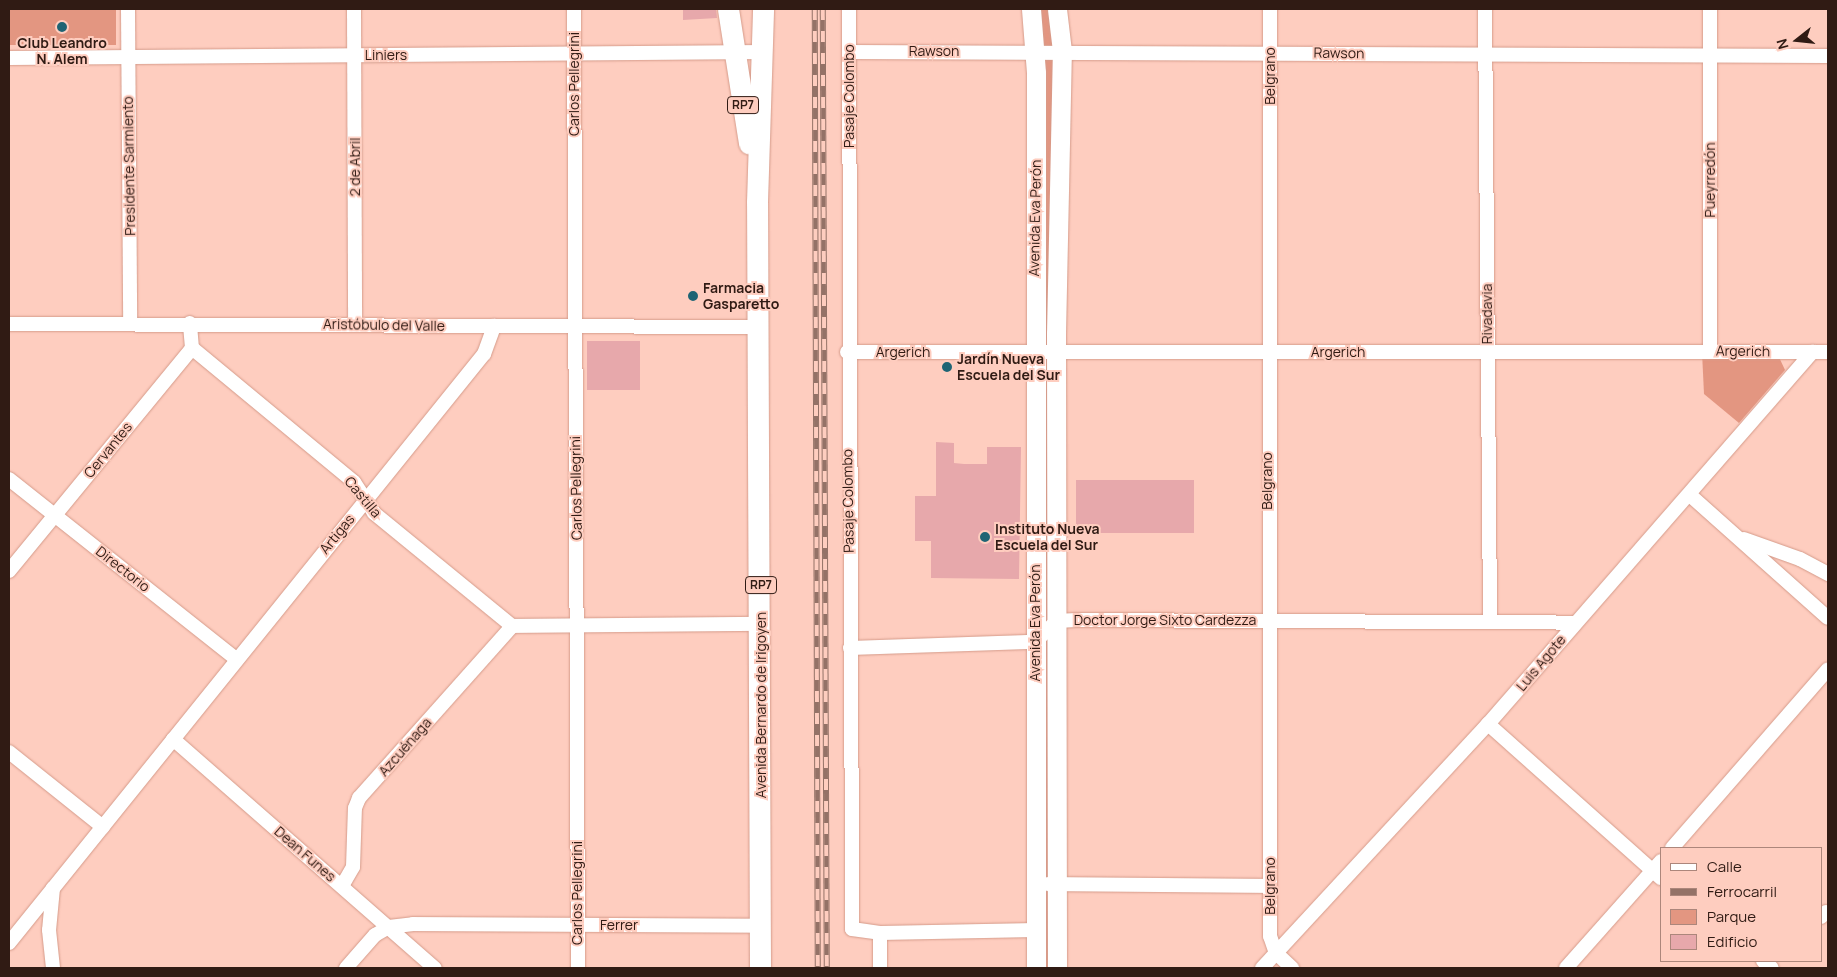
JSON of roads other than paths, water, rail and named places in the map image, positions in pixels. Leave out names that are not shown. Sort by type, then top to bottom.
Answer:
[{"type":"main road","name":"RP7","points":[[728,9],[757,202]]},
{"type":"main road","name":"RP7","points":[[757,202],[764,52],[763,9]]},
{"type":"main road","name":"Avenida Bernardo de Irigoyen","points":[[757,202],[760,327],[760,968]]},
{"type":"street","name":"Presidente Sarmiento","points":[[128,9],[130,323]]},
{"type":"street","name":"2 de Abril","points":[[354,9],[355,324]]},
{"type":"street","name":"Carlos Pellegrini","points":[[574,9],[578,968]]},
{"type":"street","name":"Pasaje Colombo","points":[[849,9],[847,352],[852,929],[880,933]]},
{"type":"street","name":"Avenida Eva Perón","points":[[1030,9],[1036,50],[1033,352],[1036,968]]},
{"type":"street","name":"Avenida Eva Perón","points":[[1057,9],[1062,51],[1056,353],[1057,968]]},
{"type":"street","name":"Belgrano","points":[[1270,9],[1267,352],[1270,936],[1276,953]]},
{"type":"street","name":"Rivadavia","points":[[1485,9],[1490,620]]},
{"type":"street","name":"Pueyrredón","points":[[1710,9],[1710,351]]},
{"type":"street","name":"Rawson","points":[[849,52],[1036,50],[1485,56],[1828,56]]},
{"type":"street","name":"Liniers","points":[[9,58],[574,54],[735,56],[764,52]]},
{"type":"street","name":"Aristóbulo del Valle","points":[[9,324],[190,323],[760,327]]},
{"type":"street","points":[[190,323],[192,348]]},
{"type":"street","name":"Artigas","points":[[9,943],[365,498],[484,354],[494,326]]},
{"type":"street","name":"Castilla","points":[[192,348],[354,482],[374,513],[512,626]]},
{"type":"street","name":"Cervantes","points":[[9,571],[192,348]]},
{"type":"street","name":"Argerich","points":[[847,352],[1828,352]]},
{"type":"street","name":"Luis Agote","points":[[1262,968],[1488,724],[1575,623],[1691,496],[1813,352]]},
{"type":"street","name":"Directorio","points":[[9,479],[236,659]]},
{"type":"street","points":[[1691,496],[1828,618]]},
{"type":"street","points":[[1738,538],[1800,559],[1828,574]]},
{"type":"street","name":"Doctor Jorge Sixto Cardezza","points":[[1035,642],[1057,621],[1268,619],[1490,620],[1575,623]]},
{"type":"street","points":[[512,626],[761,624]]},
{"type":"street","name":"Azcuénaga","points":[[342,886],[353,868],[355,808],[359,798],[512,626]]},
{"type":"street","points":[[850,648],[1035,642]]},
{"type":"street","points":[[1673,847],[1828,668]]},
{"type":"street","points":[[1488,724],[1658,870],[1566,968]]},
{"type":"street","name":"Dean Funes","points":[[174,739],[436,968]]},
{"type":"street","points":[[9,752],[102,827]]},
{"type":"street","points":[[1036,884],[1270,886]]},
{"type":"street","points":[[53,888],[49,930],[53,968]]},
{"type":"street","name":"Ferrer","points":[[389,927],[759,926]]},
{"type":"street","points":[[346,968],[374,935],[389,927]]},
{"type":"street","points":[[880,968],[880,933],[1036,930]]},
{"type":"street","points":[[1276,953],[1292,968]]},
{"type":"railway","points":[[815,9],[818,968]]},
{"type":"railway","points":[[823,9],[827,968]]},
{"type":"place","name":"Club Leandro N. Alem","points":[[62,27]]},
{"type":"place","name":"Farmacia Gasparetto","points":[[693,296]]},
{"type":"place","name":"Jardín Nueva Escuela del Sur","points":[[947,367]]},
{"type":"place","name":"Instituto Nueva Escuela del Sur","points":[[985,537]]}]
